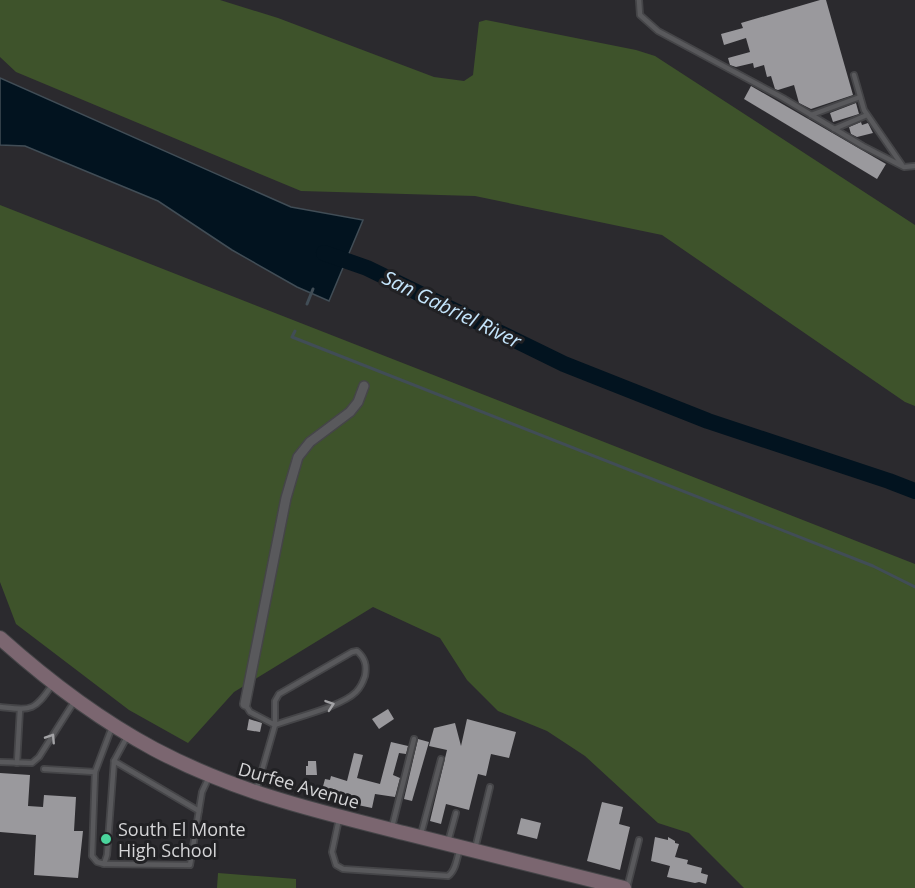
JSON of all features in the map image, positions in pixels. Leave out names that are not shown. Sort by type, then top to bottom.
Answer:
[{"type":"main road","name":"Durfee Avenue","points":[[0,638],[76,700],[153,748],[209,775],[255,793],[475,852],[625,888]]},
{"type":"street","points":[[245,704],[286,498],[298,457],[310,442],[350,412],[358,402],[364,386]]},
{"type":"lane","points":[[639,0],[640,15],[658,31],[903,167],[915,166]]},
{"type":"lane","points":[[854,75],[867,115],[903,167]]},
{"type":"lane","points":[[811,115],[860,97]]},
{"type":"lane","points":[[834,129],[867,115]]},
{"type":"lane","points":[[245,704],[250,712],[275,725],[350,697],[362,685],[366,672],[363,656],[357,651],[352,652],[279,694],[275,701],[275,725],[255,793]]},
{"type":"lane","points":[[0,707],[20,709],[35,706],[43,699],[53,683]]},
{"type":"lane","points":[[0,762],[32,763],[39,757],[76,700]]},
{"type":"lane","points":[[18,763],[20,709]]},
{"type":"lane","points":[[113,724],[95,772],[92,856],[97,862],[190,865],[202,792],[209,775]]},
{"type":"lane","points":[[104,864],[107,855],[114,761],[129,734]]},
{"type":"lane","points":[[391,829],[414,739]]},
{"type":"lane","points":[[420,837],[441,759]]},
{"type":"lane","points":[[114,761],[199,811]]},
{"type":"lane","points":[[44,769],[95,772]]},
{"type":"lane","points":[[475,852],[490,787]]},
{"type":"lane","points":[[340,816],[332,852],[336,865],[343,869],[448,876],[452,874],[456,864],[454,846],[456,813]]},
{"type":"lane","points":[[625,888],[639,840]]},
{"type":"green space","points":[[0,0],[220,0],[278,18],[434,77],[464,81],[473,75],[479,22],[486,20],[636,50],[655,56],[915,225],[915,406],[905,402],[662,235],[475,196],[301,191],[16,72],[0,57]]},
{"type":"green space","points":[[0,205],[915,564],[915,888],[744,888],[689,833],[658,823],[585,756],[547,731],[498,711],[467,680],[440,638],[373,607],[234,692],[188,743],[129,710],[16,624],[0,582]]},
{"type":"green space","points":[[218,873],[296,879],[296,888],[217,888]]},
{"type":"water","points":[[0,78],[291,207],[363,220],[329,301],[297,287],[232,250],[158,201],[25,146],[0,145]]},
{"type":"building","points":[[826,0],[853,95],[811,109],[799,103],[794,85],[775,89],[771,76],[767,77],[764,65],[754,68],[753,63],[736,67],[730,65],[728,58],[750,52],[746,38],[724,45],[721,34],[743,28],[741,23]]},
{"type":"building","points":[[751,86],[886,164],[877,179],[744,99]]},
{"type":"building","points":[[856,103],[859,114],[833,122],[830,113]]},
{"type":"building","points":[[861,122],[862,125],[868,123],[873,133],[857,137],[851,134],[849,127]]},
{"type":"building","points":[[388,709],[394,719],[379,729],[372,719]]},
{"type":"building","points":[[249,719],[262,723],[260,732],[247,730]]},
{"type":"building","points":[[467,719],[516,732],[509,758],[491,754],[486,776],[478,774],[469,810],[446,804],[441,824],[430,821],[447,750],[429,746],[434,728],[455,723],[461,746]]},
{"type":"building","points":[[418,739],[429,742],[412,801],[404,799]]},
{"type":"building","points":[[391,742],[408,746],[406,754],[399,753],[393,775],[400,778],[395,797],[375,794],[372,808],[353,804],[355,796],[322,790],[325,779],[330,780],[331,776],[347,781],[354,753],[363,755],[357,778],[380,784]]},
{"type":"building","points":[[308,761],[316,761],[317,775],[306,775]]},
{"type":"building","points":[[0,773],[30,775],[28,806],[43,807],[44,795],[76,797],[74,831],[83,831],[78,878],[34,875],[36,835],[0,832]]},
{"type":"building","points":[[602,802],[623,807],[619,824],[630,827],[620,870],[587,861]]},
{"type":"building","points":[[521,818],[541,823],[537,839],[517,834]]},
{"type":"building","points":[[655,837],[668,840],[668,837],[679,844],[675,857],[688,860],[687,864],[702,868],[701,873],[708,875],[706,884],[667,877],[670,866],[651,861]]},
{"type":"waterway","name":"San Gabriel River","points":[[324,253],[367,268],[564,364],[708,421],[915,491]]},
{"type":"waterway","points":[[307,304],[313,289]]},
{"type":"waterway","points":[[295,331],[292,337],[873,566],[915,587]]},
{"type":"place","name":"South El Monte High School","points":[[106,839]]}]
